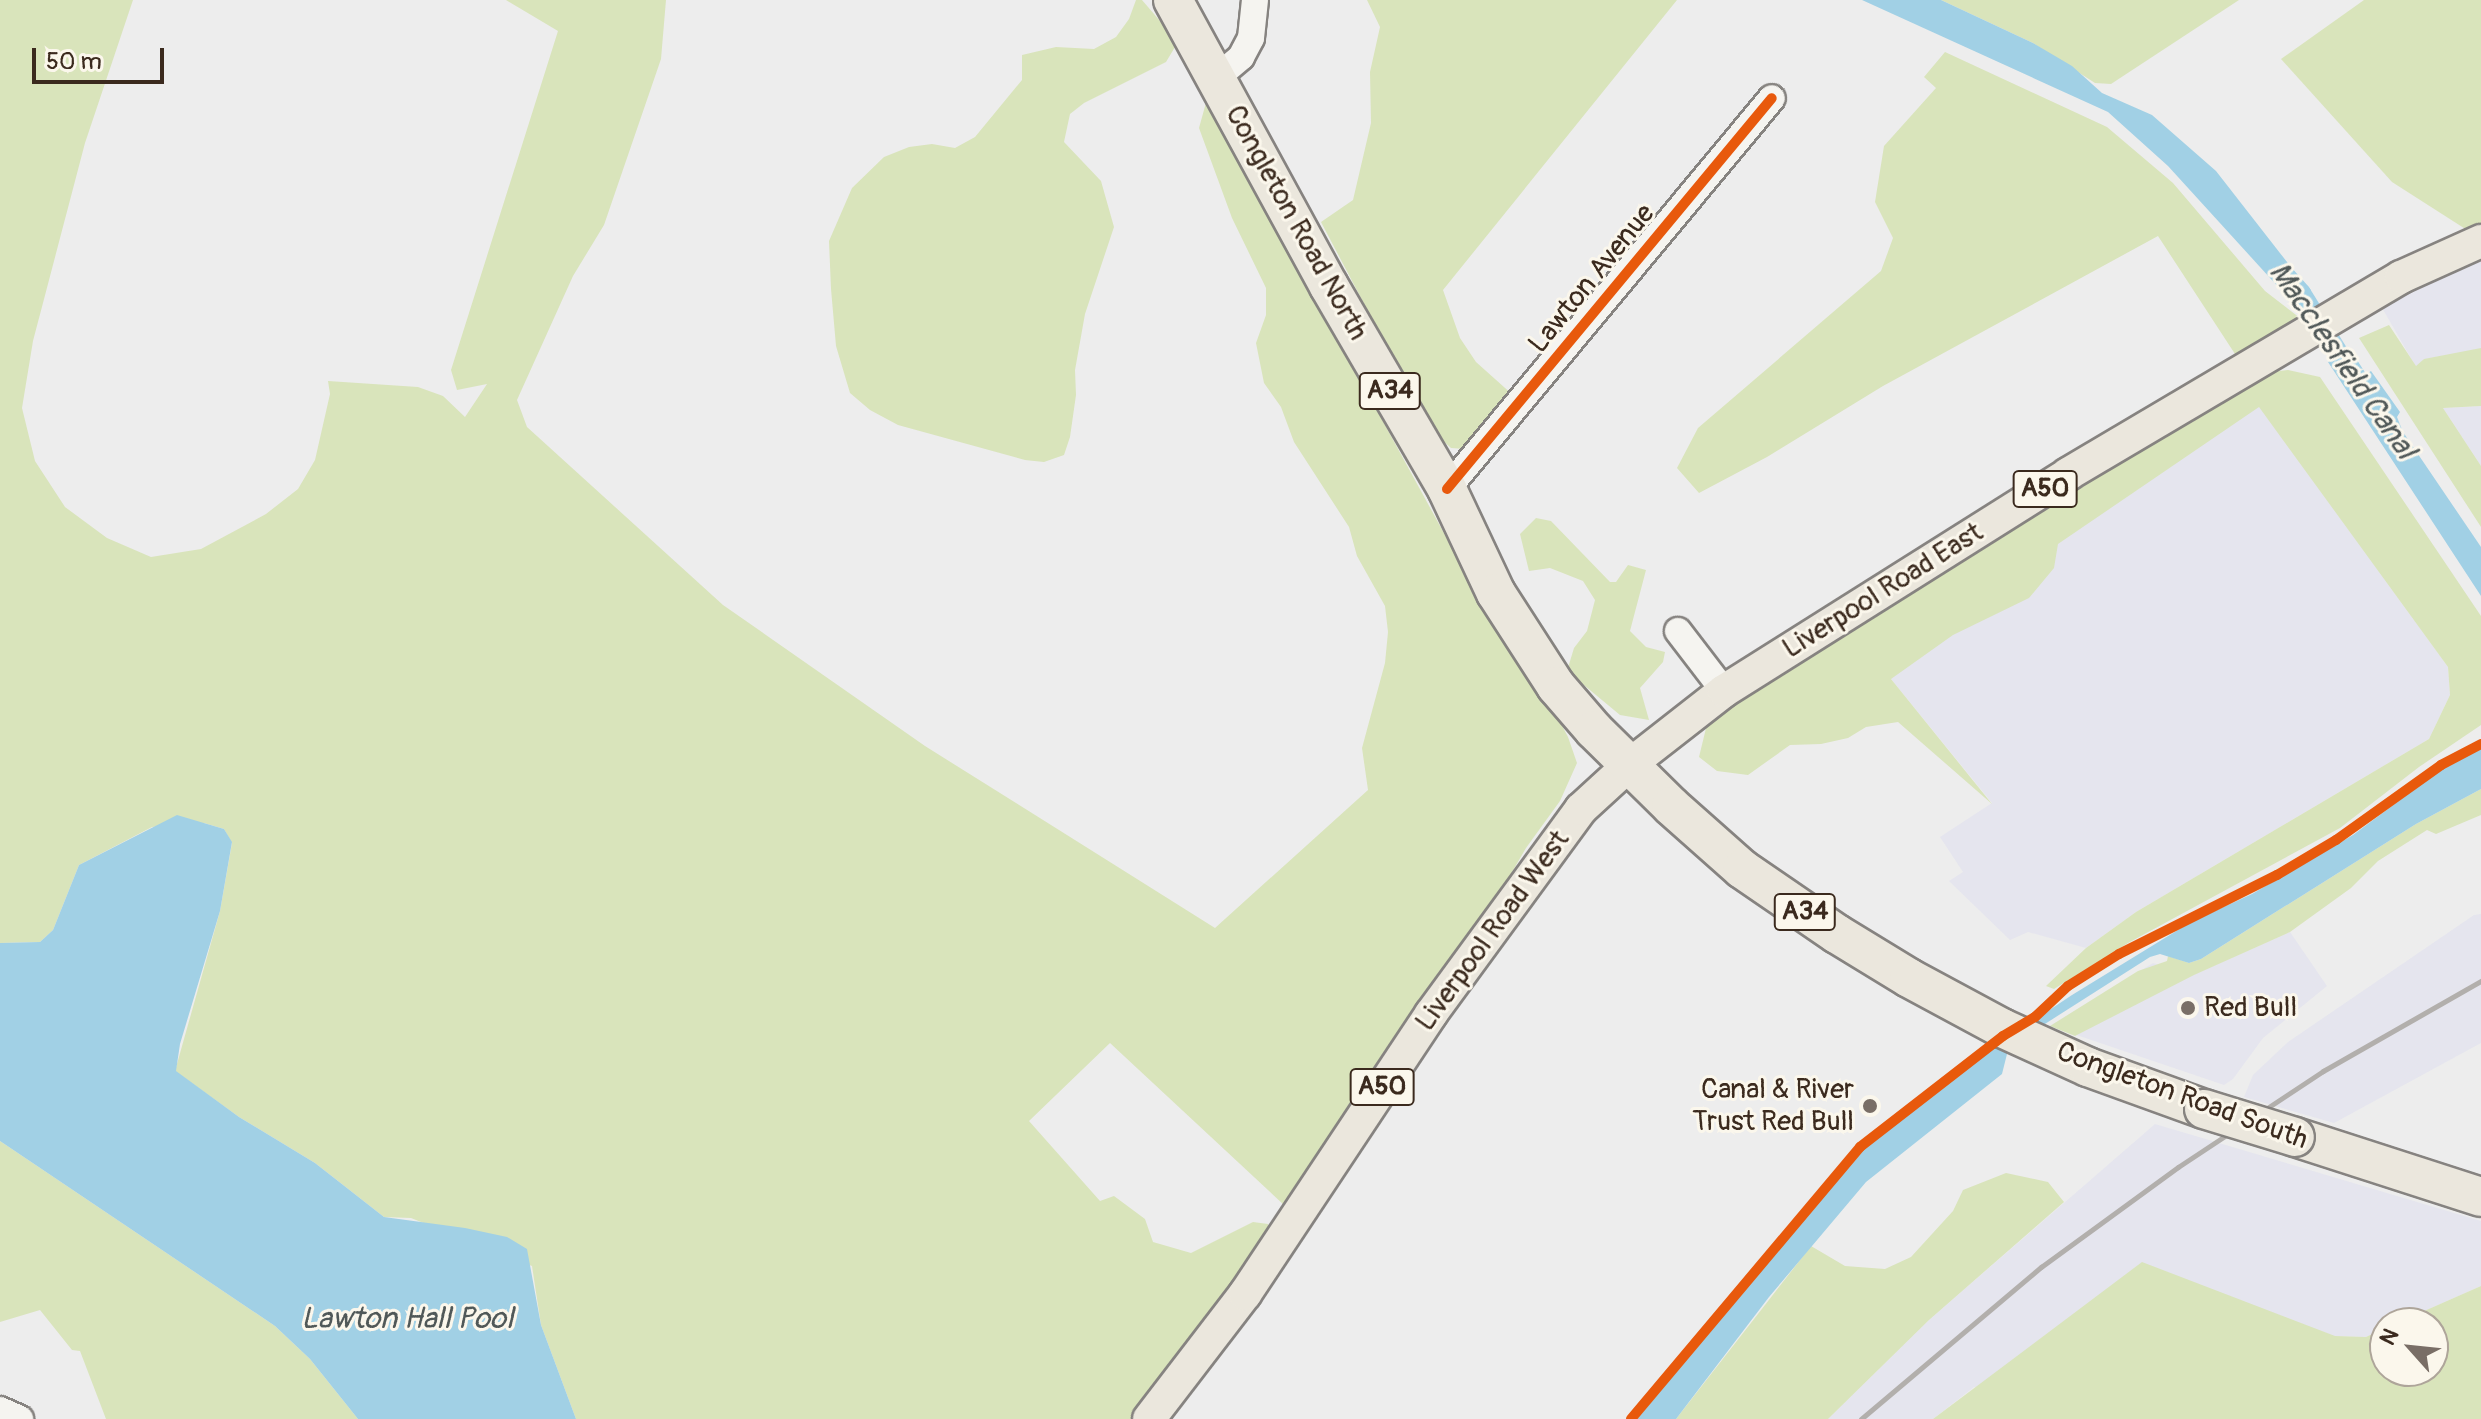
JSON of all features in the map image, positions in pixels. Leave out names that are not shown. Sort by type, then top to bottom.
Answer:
[{"type":"highway","name":"Congleton Road North","points":[[1173,0],[1447,489],[1504,606],[1556,686],[1628,766]]},
{"type":"highway","name":"Congleton Road South","points":[[1628,766],[1742,869],[1873,956],[2002,1028],[2052,1051],[2204,1109],[2481,1197]]},
{"type":"main road","name":"Liverpool Road East","points":[[1628,766],[1724,691],[2237,372],[2401,277],[2481,241]]},
{"type":"main road","name":"Liverpool Road West","points":[[1149,1419],[1245,1294],[1431,1014],[1581,809],[1628,766]]},
{"type":"street","points":[[1215,79],[1241,57],[1251,38],[1255,0]]},
{"type":"street","name":"Lawton Avenue","points":[[1447,489],[1772,98]]},
{"type":"street","points":[[1678,631],[1724,691]]},
{"type":"street","points":[[0,1410],[20,1419]]},
{"type":"shaded area","points":[[2481,258],[2481,355],[2416,367],[2381,306]]},
{"type":"shaded area","points":[[2259,406],[2448,667],[2450,695],[2429,739],[2136,912],[2086,948],[2028,932],[2010,940],[1949,881],[1963,872],[1940,837],[1992,803],[1891,679],[1892,657]]},
{"type":"shaded area","points":[[2481,406],[2481,466],[2443,408]]},
{"type":"shaded area","points":[[2481,914],[2481,1043],[2334,1123],[2244,1097],[2253,1075],[2288,1042],[2474,915]]},
{"type":"shaded area","name":"Red Bull","points":[[2290,932],[2327,986],[2263,1038],[2233,1079],[2224,1085],[2050,1026],[2153,963],[2193,975]]},
{"type":"shaded area","points":[[2155,1124],[2481,1221],[2481,1286],[2433,1307],[2369,1307],[2369,1336],[2366,1337],[2335,1336],[1974,1387],[1933,1419],[1828,1419],[1929,1320]]},
{"type":"green space","points":[[0,0],[133,0],[85,143],[33,341],[22,408],[35,461],[65,507],[107,538],[151,557],[201,549],[266,514],[298,489],[315,460],[330,394],[328,381],[418,387],[443,396],[465,417],[487,384],[457,390],[451,370],[558,31],[506,0],[666,0],[661,59],[604,225],[573,276],[517,400],[527,427],[723,605],[925,746],[1215,928],[1368,790],[1362,748],[1385,663],[1388,632],[1385,606],[1357,556],[1349,527],[1294,442],[1281,407],[1264,383],[1256,343],[1266,315],[1266,288],[1232,218],[1199,128],[1207,99],[1493,623],[1549,701],[1568,737],[1577,763],[1560,801],[1526,848],[1477,932],[1299,1200],[1284,1205],[1110,1043],[1029,1121],[1100,1201],[1114,1196],[1145,1219],[1153,1242],[1191,1253],[1253,1222],[1268,1224],[1272,1236],[1135,1419],[576,1419],[541,1325],[532,1266],[411,1218],[384,1217],[315,1163],[239,1117],[175,1071],[220,911],[232,843],[224,829],[204,823],[152,827],[79,865],[53,930],[40,942],[0,943]]},
{"type":"green space","points":[[1136,0],[1142,0],[1178,42],[1166,62],[1084,103],[1070,114],[1064,142],[1101,181],[1114,227],[1085,314],[1075,370],[1076,395],[1070,437],[1064,455],[1044,462],[1025,460],[898,425],[870,410],[850,393],[836,346],[831,289],[829,241],[852,188],[884,157],[909,147],[932,144],[955,148],[975,137],[1022,80],[1022,55],[1056,47],[1094,49],[1116,37],[1129,19]]},
{"type":"green space","points":[[1367,0],[1677,0],[1443,290],[1460,338],[1476,362],[1514,396],[1464,449],[1451,448],[1430,429],[1321,222],[1353,200],[1371,123],[1370,72],[1380,27]]},
{"type":"green space","points":[[1941,0],[2239,0],[2111,84],[2095,83],[2033,43]]},
{"type":"green space","points":[[2364,0],[2481,0],[2481,223],[2467,230],[2392,182],[2281,59]]},
{"type":"green space","points":[[1945,52],[2107,127],[2173,183],[2265,291],[2300,318],[2235,354],[2158,236],[1883,386],[1767,457],[1699,493],[1677,468],[1698,428],[1881,271],[1893,238],[1875,202],[1884,146],[1936,88],[1924,77]]},
{"type":"green space","points":[[2389,325],[2416,366],[2424,359],[2481,348],[2481,406],[2443,408],[2481,466],[2481,527],[2359,338]]},
{"type":"green space","points":[[2288,370],[2320,377],[2481,616],[2481,725],[2419,767],[2340,828],[2128,943],[2054,989],[2046,986],[2086,948],[2136,912],[2429,739],[2450,695],[2448,667],[2259,407],[2058,544],[2054,568],[2029,598],[1953,635],[1891,679],[1992,804],[1898,722],[1866,727],[1848,738],[1821,744],[1790,745],[1748,775],[1717,771],[1699,757],[1708,720],[2253,374]]},
{"type":"green space","points":[[1536,518],[1551,521],[1610,582],[1616,582],[1628,565],[1646,570],[1630,631],[1646,647],[1665,652],[1663,662],[1640,688],[1649,720],[1620,715],[1567,671],[1574,648],[1587,631],[1595,600],[1583,581],[1550,568],[1529,571],[1520,534]]},
{"type":"green space","points":[[2481,789],[2481,815],[2436,834],[2427,830],[2378,861],[2351,888],[2290,932],[2194,975],[2075,1036],[2050,1026],[2138,971],[2167,961],[2168,956],[2189,963],[2201,959],[2416,824]]},
{"type":"green space","points":[[0,1141],[275,1326],[310,1359],[358,1419],[106,1419],[80,1351],[72,1350],[40,1310],[0,1322]]},
{"type":"green space","points":[[2006,1173],[2048,1182],[2064,1202],[1929,1320],[1828,1419],[1676,1419],[1811,1246],[1845,1266],[1885,1269],[1911,1257],[1953,1211],[1963,1190]]},
{"type":"green space","points":[[2142,1262],[2335,1336],[2369,1336],[2369,1387],[2449,1387],[2449,1307],[2433,1307],[2481,1286],[2481,1419],[1933,1419]]},
{"type":"water","points":[[1862,0],[1941,0],[2033,43],[2072,66],[2102,93],[2152,115],[2216,171],[2308,289],[2291,301],[2168,166],[2108,112]]},
{"type":"water","points":[[2350,349],[2366,374],[2371,371],[2400,412],[2397,417],[2403,432],[2481,547],[2481,596],[2328,362]]},
{"type":"water","points":[[2481,747],[2481,789],[2416,824],[2201,959],[2189,963],[2160,954],[2150,957],[2015,1043],[2007,1054],[2002,1074],[1866,1182],[1769,1297],[1676,1419],[1637,1419],[1862,1149],[2006,1039],[2072,995],[2191,922],[2252,894],[2353,835],[2435,774]]},
{"type":"water","name":"Lawton Hall Pool","points":[[177,815],[224,829],[232,842],[220,911],[180,1044],[176,1071],[239,1117],[315,1163],[384,1217],[507,1237],[527,1249],[541,1325],[576,1419],[358,1419],[310,1359],[275,1326],[0,1141],[0,943],[40,942],[53,930],[79,865]]},
{"type":"waterway","name":"Macclesfield Canal","points":[[2286,275],[2302,293],[2352,373]]},
{"type":"railway","points":[[1861,1419],[2041,1267],[2178,1167],[2323,1071],[2481,981]]},
{"type":"cycle path","points":[[1447,489],[1772,98]]},
{"type":"cycle path","points":[[1631,1419],[1860,1147],[2003,1036],[2035,1017],[2068,986],[2119,954],[2277,875],[2336,840],[2441,765],[2481,744]]},
{"type":"place","name":"Red Bull","points":[[2188,1008]]},
{"type":"place","name":"Canal & River Trust Red Bull","points":[[1870,1106]]}]
